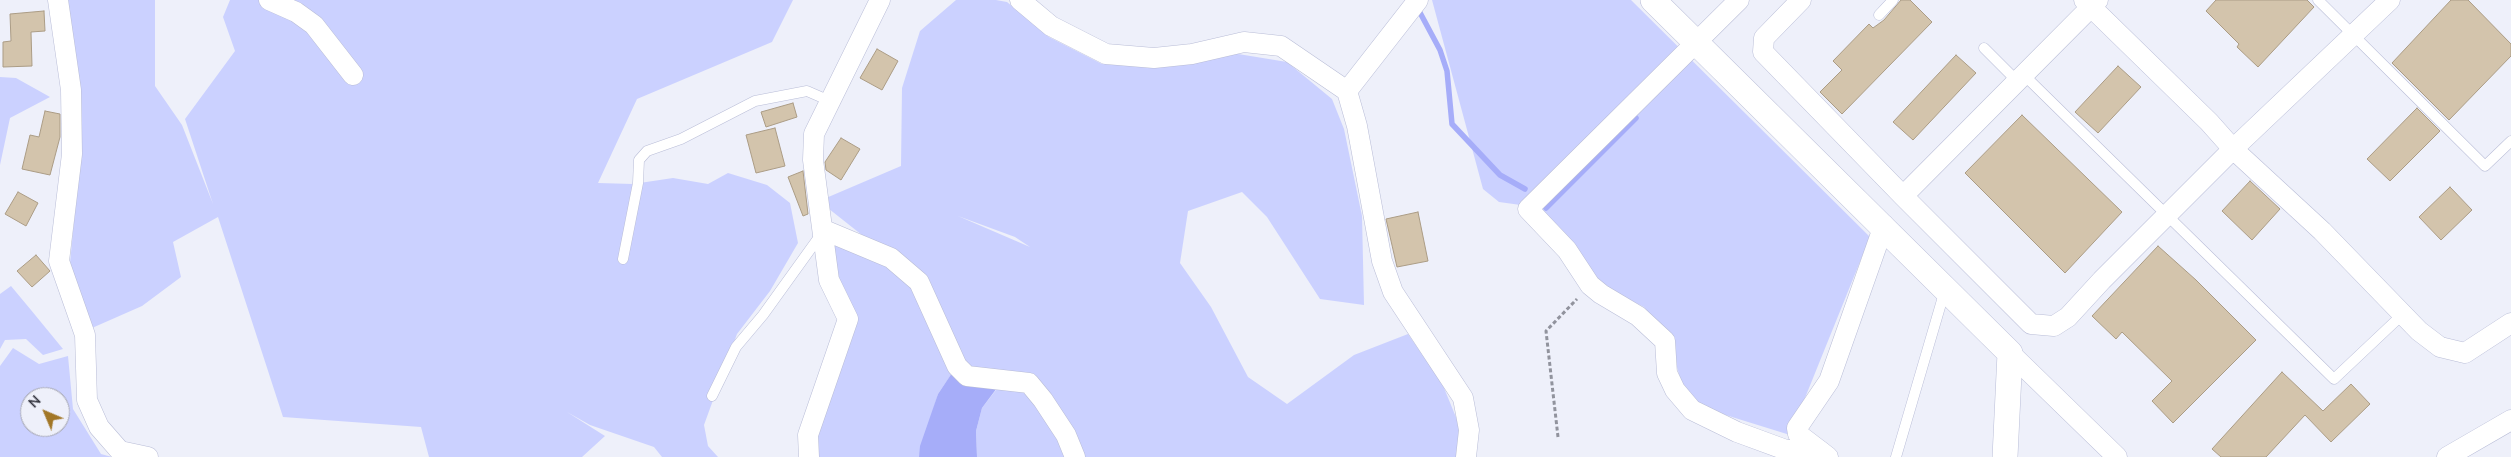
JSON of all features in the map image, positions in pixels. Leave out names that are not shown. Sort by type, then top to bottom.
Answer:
[{"type":"street","points":[[58,0],[72,108],[72,154],[59,261],[86,335],[87,400],[99,427],[120,451],[148,457]]},
{"type":"street","points":[[269,0],[296,12],[314,25],[353,75]]},
{"type":"street","points":[[809,457],[808,435],[848,319],[829,280],[824,230],[813,160],[814,134],[880,0]]},
{"type":"street","points":[[1020,0],[1052,26],[1106,54],[1154,58],[1192,54],[1244,42],[1281,46],[1347,91],[1357,126],[1382,261],[1393,292],[1464,398],[1469,430],[1466,457]]},
{"type":"street","points":[[1653,0],[1884,225],[1945,289],[2117,457]]},
{"type":"street","points":[[1739,0],[1528,209],[1567,250],[1590,286],[1638,316],[1664,341],[1667,373],[1675,390],[1692,410],[1737,432],[1786,450],[1824,454]]},
{"type":"street","points":[[1801,0],[1764,38],[1763,52],[2031,324],[2054,326],[2068,317],[2102,280],[2233,148],[2390,0]]},
{"type":"street","points":[[1903,196],[2021,78],[2091,2],[2233,148],[2322,232],[2419,331],[2440,347],[2465,352],[2511,324]]},
{"type":"street","points":[[1347,91],[1413,7]]},
{"type":"street","points":[[1824,454],[1798,434],[1797,428],[1829,381],[1884,225]]},
{"type":"street","points":[[824,230],[891,258],[919,282],[957,366],[967,376],[1029,384],[1043,400],[1066,435],[1075,457]]},
{"type":"street","points":[[2006,457],[2010,352]]},
{"type":"street","points":[[2447,457],[2511,420]]},
{"type":"lane","points":[[1879,15],[1894,0]]},
{"type":"lane","points":[[2318,0],[2485,166],[2511,141]]},
{"type":"lane","points":[[1984,48],[2021,78],[2167,214],[2334,379],[2403,314]]},
{"type":"lane","points":[[623,259],[638,184],[639,160],[647,151],[681,139],[755,101],[807,91],[830,101]]},
{"type":"lane","points":[[712,396],[736,347],[763,315],[824,230]]},
{"type":"lane","points":[[1896,457],[1945,289]]},
{"type":"path","points":[[1558,437],[1546,331],[1590,286]]},
{"type":"shaded area","points":[[68,0],[155,0],[155,86],[182,125],[213,204],[185,119],[235,51],[223,17],[230,0],[793,0],[772,42],[637,99],[598,183],[633,184],[673,178],[708,184],[728,173],[767,185],[790,203],[798,243],[770,291],[737,334],[704,425],[708,446],[718,457],[662,457],[654,447],[590,425],[567,412],[605,436],[582,457],[429,457],[421,427],[283,417],[218,217],[173,242],[181,277],[142,306],[92,328],[70,263],[80,158]]},
{"type":"shaded area","points":[[956,0],[996,0],[1007,2],[1049,37],[1102,64],[1165,66],[1226,52],[1287,62],[1332,99],[1344,129],[1362,216],[1364,305],[1320,299],[1267,217],[1242,192],[1188,211],[1180,263],[1211,307],[1248,377],[1287,404],[1354,355],[1408,334],[1442,383],[1462,432],[1459,457],[977,457],[976,431],[982,408],[1003,381],[957,366],[938,394],[919,457],[809,457],[847,319],[824,230],[891,258],[819,201],[901,166],[902,88],[920,31]],"holes":[[[958,216],[1015,237],[1030,247]]]},
{"type":"shaded area","points":[[1432,0],[1631,0],[1870,237],[1790,435],[1703,408],[1682,385],[1669,338],[1644,307],[1610,290],[1585,267],[1528,206],[1499,202],[1483,189]]},
{"type":"shaded area","points":[[0,77],[16,78],[50,97],[10,118],[0,165]]},
{"type":"shaded area","points":[[11,286],[63,349],[43,355],[26,339],[5,340],[0,349],[0,294]]},
{"type":"shaded area","points":[[13,348],[39,364],[68,356],[73,409],[101,454],[112,457],[0,457],[0,366]]},
{"type":"water","points":[[952,373],[1003,380],[982,408],[976,431],[977,457],[919,457],[920,446],[938,394]]},
{"type":"building","points":[[1901,0],[1910,0],[1932,22],[1842,114],[1820,92],[1842,70],[1833,61],[1869,24],[1873,28],[1884,20]]},
{"type":"building","points":[[2216,0],[2307,0],[2314,7],[2258,67],[2237,47],[2239,44],[2206,11]]},
{"type":"building","points":[[2451,0],[2468,0],[2511,44],[2511,56],[2449,120],[2392,63]]},
{"type":"building","points":[[44,11],[45,31],[31,32],[32,66],[3,67],[3,42],[11,41],[10,14]]},
{"type":"building","points":[[877,49],[898,61],[882,90],[860,78]]},
{"type":"building","points":[[1956,55],[1976,73],[1913,140],[1893,122]]},
{"type":"building","points":[[2118,66],[2141,87],[2098,133],[2075,112]]},
{"type":"building","points":[[793,103],[797,117],[766,127],[761,112]]},
{"type":"building","points":[[2417,108],[2440,131],[2390,181],[2367,159]]},
{"type":"building","points":[[45,111],[60,114],[60,137],[50,175],[22,169],[30,135],[39,137]]},
{"type":"building","points":[[2022,115],[2122,212],[2065,273],[1965,173]]},
{"type":"building","points":[[775,128],[785,166],[756,173],[746,135]]},
{"type":"building","points":[[841,138],[860,149],[841,180],[826,170],[825,162]]},
{"type":"building","points":[[803,171],[808,214],[803,216],[788,177]]},
{"type":"building","points":[[2250,181],[2280,209],[2252,240],[2222,211]]},
{"type":"building","points":[[2450,187],[2472,210],[2441,240],[2419,217]]},
{"type":"building","points":[[18,192],[38,203],[26,226],[5,214]]},
{"type":"building","points":[[1418,212],[1428,261],[1397,267],[1386,219]]},
{"type":"building","points":[[2158,246],[2196,280],[2256,340],[2173,423],[2152,401],[2172,381],[2122,332],[2116,339],[2092,316]]},
{"type":"building","points":[[36,255],[50,271],[32,287],[17,271]]},
{"type":"building","points":[[2282,372],[2323,411],[2351,384],[2370,404],[2331,442],[2305,415],[2266,457],[2221,457],[2212,449]]},
{"type":"waterway","points":[[1417,7],[1440,50],[1447,71],[1452,124],[1500,175],[1525,189]]},
{"type":"waterway","points":[[1546,208],[1636,118]]}]
